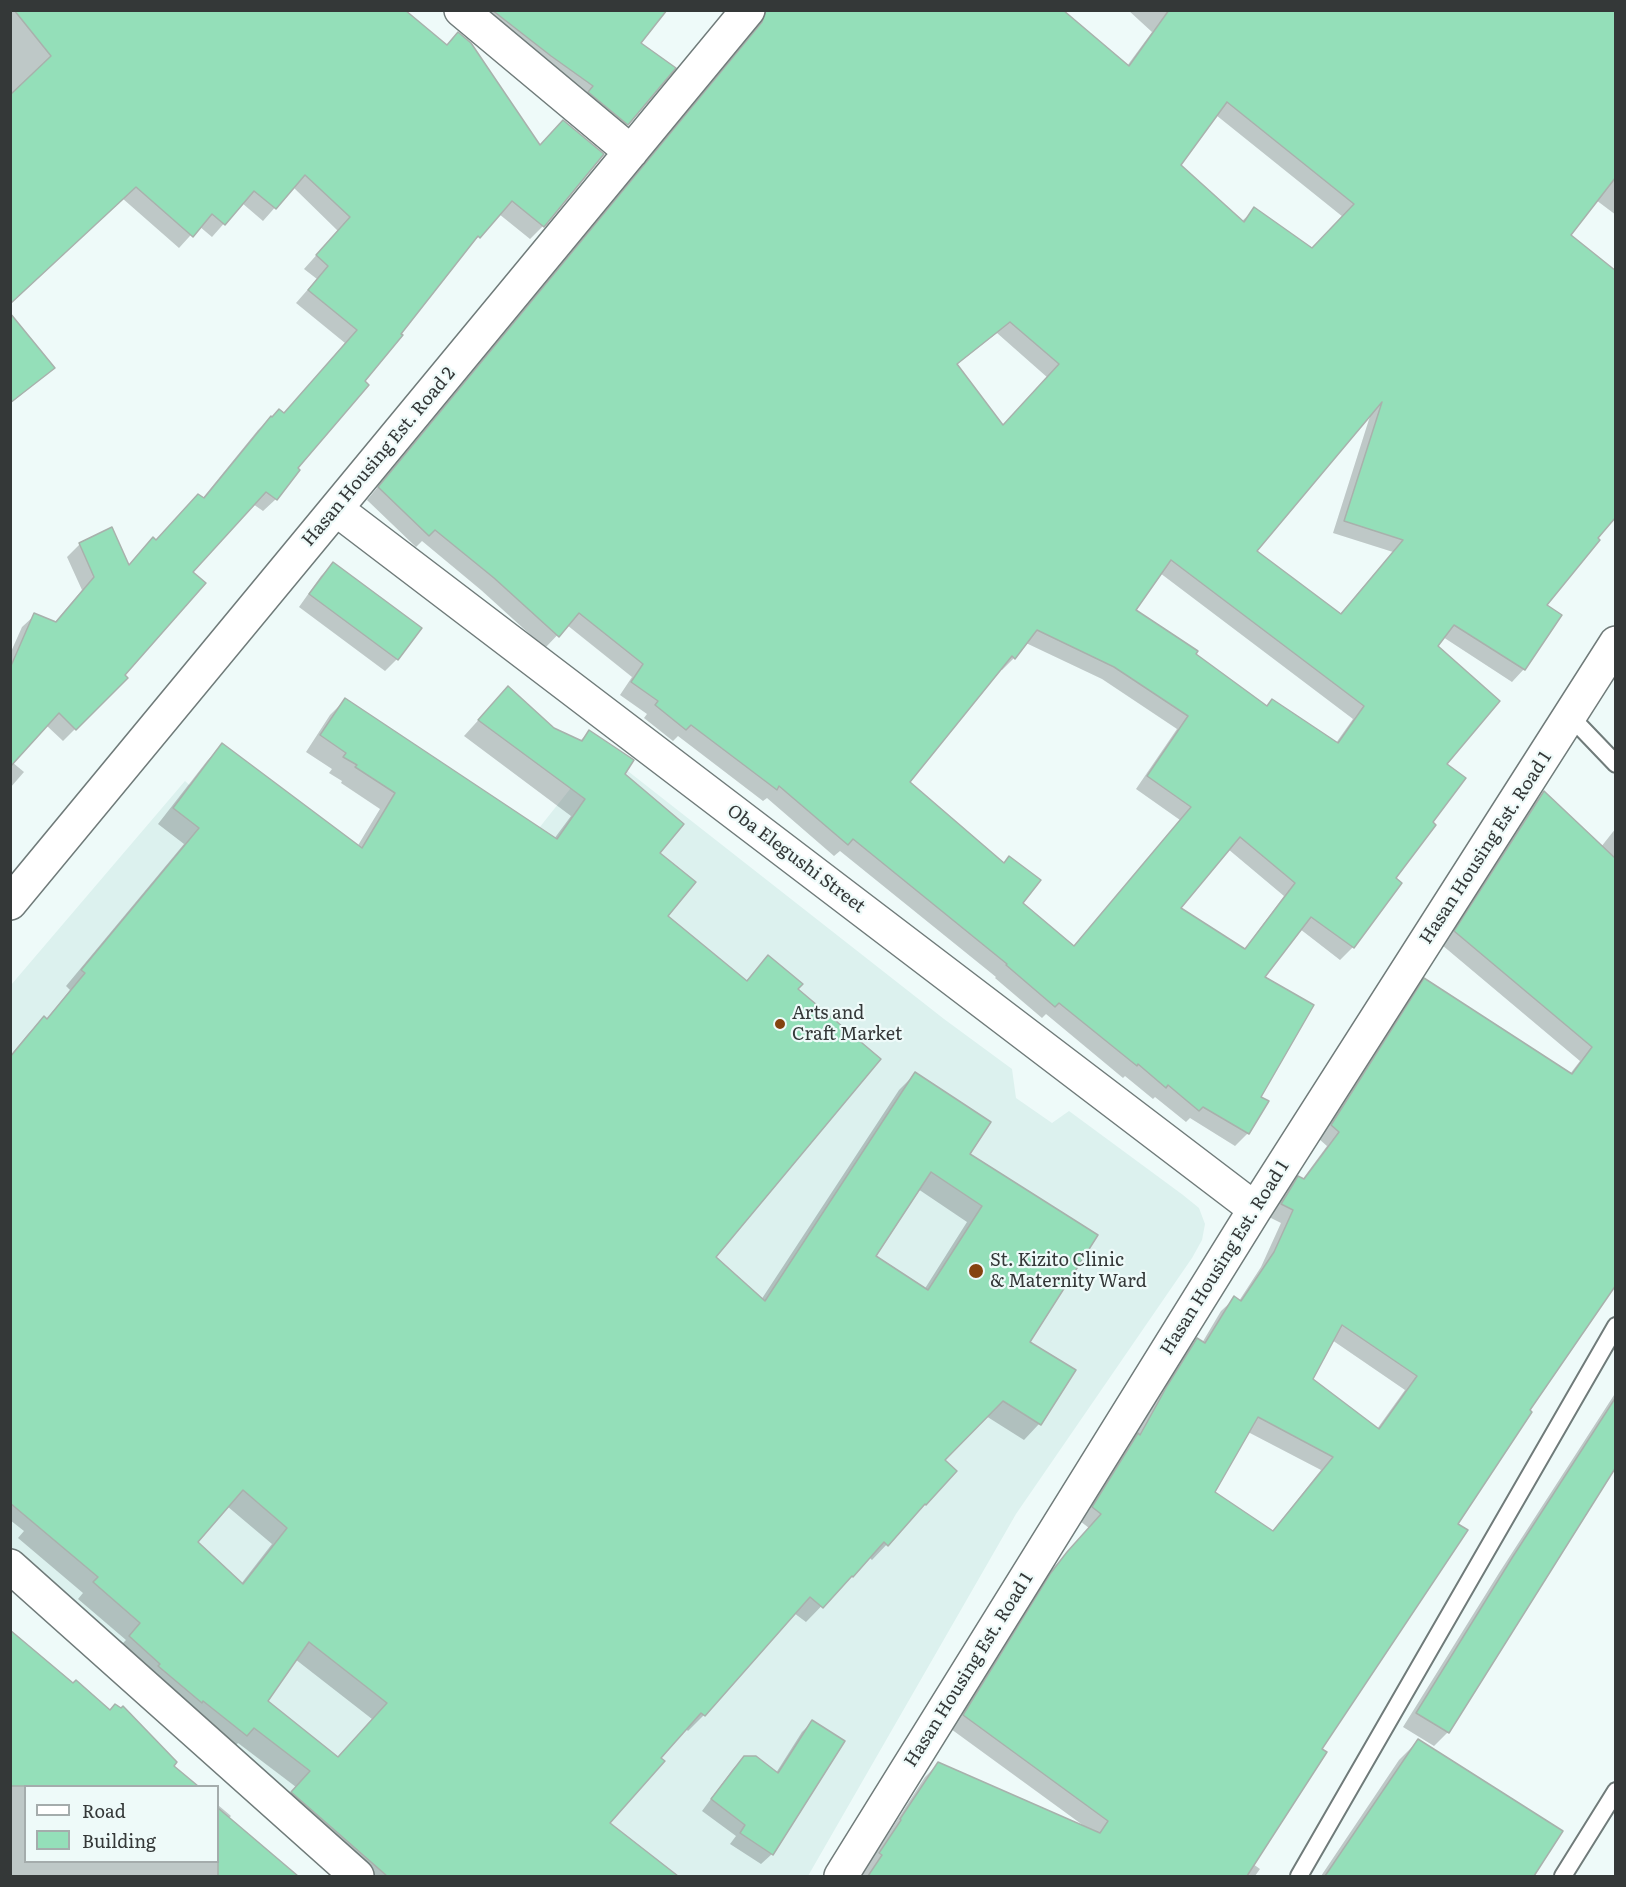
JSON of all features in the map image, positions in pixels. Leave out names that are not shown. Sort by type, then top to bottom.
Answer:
[{"type":"street","points":[[462,10],[631,152]]},
{"type":"street","name":"Hasan Housing Est. Road 2","points":[[10,903],[748,10]]},
{"type":"street","name":"Oba Elegushi Street","points":[[336,509],[1255,1209]]},
{"type":"street","name":"Hasan Housing Est. Road 1","points":[[841,1876],[1255,1209],[1616,643]]},
{"type":"street","points":[[10,1566],[357,1876]]},
{"type":"lane","points":[[1570,716],[1616,764]]},
{"type":"lane","points":[[1299,1876],[1616,1326]]},
{"type":"lane","points":[[1563,1876],[1616,1791]]},
{"type":"shaded area","points":[[601,750],[944,1019],[1012,1069],[1016,1098],[1052,1123],[1069,1111],[1199,1208],[1205,1224],[1202,1240],[1192,1258],[1016,1514],[808,1876],[367,1876],[11,1555],[11,985],[185,781],[412,988]]},
{"type":"building","points":[[14,10],[405,10],[447,45],[458,32],[471,43],[540,145],[563,120],[604,154],[544,227],[512,201],[480,238],[478,236],[365,381],[369,385],[298,468],[300,470],[277,500],[266,492],[193,572],[206,583],[125,675],[128,678],[76,730],[59,713],[10,767],[10,668],[34,613],[56,622],[94,577],[79,543],[112,527],[129,565],[153,537],[156,540],[198,494],[204,498],[271,416],[279,409],[284,413],[357,330],[308,290],[328,266],[316,255],[350,217],[305,175],[276,209],[254,191],[225,225],[212,214],[193,237],[136,187],[10,304],[10,95],[51,56]]},
{"type":"building","points":[[492,10],[667,10],[641,43],[676,68],[628,125],[588,92],[593,86]]},
{"type":"building","points":[[766,10],[1063,10],[1129,66],[1169,10],[1616,10],[1616,177],[1571,235],[1616,271],[1616,517],[1547,605],[1562,615],[1525,670],[1454,625],[1438,646],[1500,701],[1447,764],[1466,778],[1433,822],[1436,825],[1396,878],[1402,883],[1354,948],[1311,917],[1265,977],[1314,1005],[1261,1097],[1269,1101],[1249,1134],[1203,1107],[1199,1111],[1168,1085],[1166,1088],[1059,1003],[1055,1007],[1007,964],[853,839],[848,845],[779,786],[777,790],[691,725],[686,730],[655,705],[658,701],[631,682],[643,664],[579,613],[559,637],[494,578],[435,530],[429,536],[378,487],[762,22]],"holes":[[[1227,102],[1354,204],[1312,248],[1254,207],[1244,222],[1181,165]],[[1010,322],[1059,364],[1003,425],[957,364]],[[1382,402],[1344,521],[1403,540],[1341,614],[1257,551]],[[1171,560],[1364,706],[1338,743],[1272,699],[1267,706],[1196,654],[1198,651],[1136,610]],[[1037,630],[1114,667],[1188,716],[1147,776],[1191,807],[1074,946],[1023,903],[1041,880],[1009,856],[1004,863],[910,782],[1012,656],[1015,659]],[[1240,837],[1295,883],[1245,949],[1181,908]]]},
{"type":"building","points":[[10,313],[55,368],[10,403]]},
{"type":"building","points":[[333,562],[422,628],[398,660],[309,594]]},
{"type":"building","points":[[508,686],[554,728],[582,741],[589,730],[634,760],[625,774],[684,824],[660,853],[696,882],[668,916],[747,981],[768,955],[803,984],[798,989],[881,1059],[716,1257],[765,1301],[915,1072],[991,1122],[970,1154],[1098,1235],[1030,1342],[1076,1370],[1041,1425],[1003,1401],[945,1460],[957,1471],[888,1546],[884,1542],[823,1608],[810,1597],[705,1716],[701,1713],[661,1758],[665,1761],[610,1823],[678,1876],[387,1876],[291,1792],[310,1771],[254,1728],[247,1736],[203,1701],[202,1703],[158,1666],[160,1664],[129,1636],[140,1623],[93,1582],[98,1577],[10,1503],[10,1057],[44,1016],[47,1019],[85,973],[81,970],[199,828],[173,808],[222,743],[362,848],[395,793],[355,767],[357,765],[343,757],[346,753],[320,735],[345,698],[557,839],[585,799],[478,720]],"holes":[[[931,1172],[982,1206],[928,1290],[876,1256]],[[243,1490],[287,1528],[243,1584],[198,1542]],[[309,1642],[387,1703],[338,1757],[268,1701]]]},
{"type":"building","points":[[1544,791],[1616,859],[1616,1285],[1530,1410],[1532,1412],[1458,1524],[1468,1530],[1322,1749],[1327,1752],[1247,1876],[868,1876],[882,1855],[879,1853],[938,1762],[1100,1833],[1108,1821],[963,1715],[1050,1574],[1101,1514],[1092,1507],[1138,1433],[1140,1435],[1197,1338],[1205,1343],[1234,1296],[1241,1301],[1274,1252],[1293,1210],[1281,1204],[1298,1176],[1304,1179],[1339,1132],[1331,1125],[1424,978],[1572,1074],[1592,1047],[1454,931]],"holes":[[[1342,1325],[1417,1376],[1379,1429],[1313,1379]],[[1258,1417],[1333,1457],[1273,1531],[1215,1492]]]},
{"type":"building","points":[[1616,1397],[1616,1467],[1449,1733],[1416,1713]]},
{"type":"building","points":[[10,1630],[73,1683],[76,1680],[110,1710],[115,1704],[121,1708],[123,1706],[177,1762],[174,1766],[197,1785],[24,1785],[10,1786]]},
{"type":"building","points":[[812,1720],[845,1741],[773,1855],[740,1833],[745,1825],[711,1799],[744,1756],[756,1756],[778,1773]]},
{"type":"building","points":[[1418,1739],[1563,1831],[1534,1876],[1325,1876]]},
{"type":"building","points":[[219,1809],[298,1876],[218,1876]]},
{"type":"place","name":"Arts and Craft Market","points":[[780,1024]]},
{"type":"place","name":"St. Kizito Clinic & Maternity Ward","points":[[976,1271]]}]
